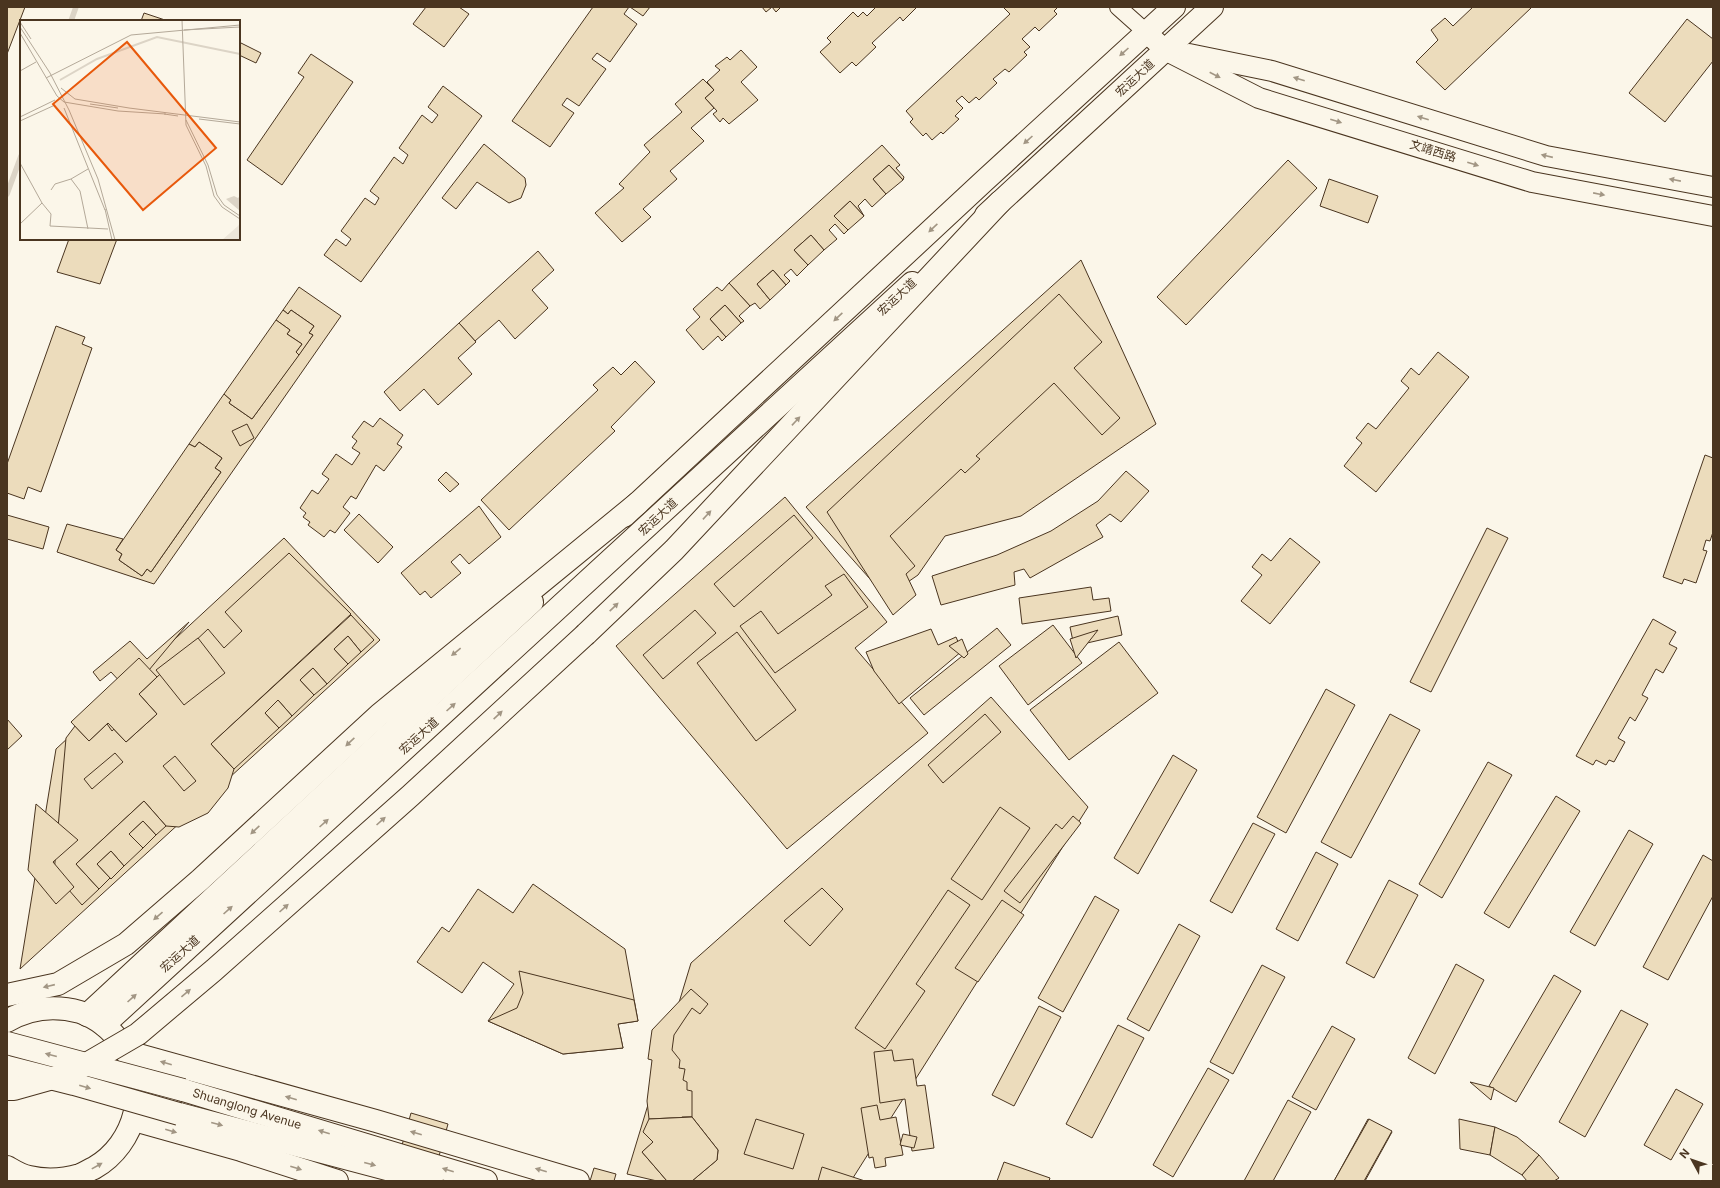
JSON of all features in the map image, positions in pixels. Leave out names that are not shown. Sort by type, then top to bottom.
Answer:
[{"type":"main road","name":"宏运大道","points":[[95,1020],[638,503],[972,192],[1174,7]]},
{"type":"main road","name":"宏运大道","points":[[95,1020],[1000,202],[1212,7]]},
{"type":"main road","points":[[7,1089],[14,1089],[71,1073],[138,1034],[214,970],[410,796],[586,634],[674,550],[1000,202]]},
{"type":"main road","points":[[7,995],[58,984],[126,944],[200,880],[379,715],[638,503]]},
{"type":"main road","points":[[7,1021],[18,1014],[43,1008],[68,1009],[95,1020],[117,1037],[128,1052],[136,1074],[138,1097],[134,1120],[124,1141],[105,1161],[81,1175],[55,1180],[27,1179],[7,1167]]},
{"type":"main road","name":"Shuanglong Avenue","points":[[7,1043],[183,1090],[486,1181]]},
{"type":"main road","name":"Shuanglong Avenue","points":[[128,1052],[376,1121],[578,1181]]},
{"type":"main road","name":"Shuanglong Avenue","points":[[7,1067],[432,1181]]},
{"type":"main road","points":[[134,1120],[241,1150],[337,1181]]},
{"type":"street","points":[[1118,7],[1146,32]]},
{"type":"street","name":"文靖西路","points":[[1146,32],[1165,50],[1259,98],[1524,179],[1713,216]]},
{"type":"street","points":[[1165,50],[1272,71],[1546,156],[1713,187]]},
{"type":"building","points":[[7,7],[25,7],[20,20],[7,54]]},
{"type":"building","points":[[426,7],[459,7],[469,14],[444,47],[413,24]]},
{"type":"building","points":[[593,7],[629,7],[624,14],[637,24],[610,62],[597,53],[592,59],[606,69],[579,106],[567,98],[562,105],[574,113],[550,147],[512,121]]},
{"type":"building","points":[[630,7],[650,7],[643,16]]},
{"type":"building","points":[[762,7],[772,7],[766,12]]},
{"type":"building","points":[[772,7],[781,7],[776,12]]},
{"type":"building","points":[[873,7],[917,7],[903,21],[900,17],[872,43],[876,47],[856,66],[852,62],[840,73],[820,52],[831,42],[827,38],[853,12],[858,17],[863,12],[867,16],[875,8]]},
{"type":"building","points":[[1003,7],[1058,7],[1054,11],[1057,14],[1039,31],[1035,27],[1022,39],[1030,47],[1024,52],[1027,55],[1009,72],[1005,69],[993,79],[997,83],[979,100],[976,97],[969,103],[962,96],[956,101],[963,108],[955,116],[959,119],[943,134],[941,132],[932,140],[926,133],[923,136],[910,122],[913,119],[906,111],[1010,14]]},
{"type":"building","points":[[1473,7],[1532,7],[1445,90],[1416,62],[1438,40],[1431,30],[1445,18],[1453,26]]},
{"type":"building","points":[[144,13],[165,20],[141,20]]},
{"type":"building","points":[[1687,19],[1713,39],[1713,61],[1665,122],[1629,93]]},
{"type":"building","points":[[241,43],[261,53],[256,63],[240,55]]},
{"type":"building","points":[[741,50],[757,67],[741,82],[758,100],[729,124],[723,118],[720,122],[713,114],[717,111],[705,98],[714,90],[707,82],[720,70],[715,66],[727,57],[730,60]]},
{"type":"building","points":[[311,54],[353,82],[282,185],[247,160],[304,77],[298,73]]},
{"type":"building","points":[[703,79],[714,90],[705,98],[714,108],[691,128],[704,141],[670,171],[677,179],[643,209],[651,217],[622,242],[595,213],[624,188],[619,184],[650,152],[644,145],[682,112],[675,104]]},
{"type":"building","points":[[443,86],[482,116],[361,282],[324,255],[336,239],[346,246],[351,239],[341,231],[365,198],[375,205],[379,198],[370,191],[394,157],[403,164],[408,155],[399,148],[422,115],[432,123],[438,115],[428,107]]},
{"type":"building","points":[[484,144],[525,178],[526,185],[521,198],[509,203],[477,182],[456,209],[442,198]]},
{"type":"building","points":[[882,145],[900,165],[896,168],[904,177],[903,180],[889,165],[873,179],[886,194],[872,207],[865,199],[858,206],[864,216],[850,201],[834,216],[848,230],[844,234],[835,224],[829,230],[837,239],[824,250],[811,235],[794,250],[808,265],[797,276],[791,269],[784,275],[790,281],[786,285],[773,270],[757,284],[770,300],[760,309],[755,303],[750,306],[729,283]]},
{"type":"building","points":[[1288,160],[1317,188],[1186,325],[1157,297]]},
{"type":"building","points":[[889,165],[903,180],[886,194],[873,179]]},
{"type":"building","points":[[1329,179],[1378,196],[1368,223],[1320,206]]},
{"type":"building","points":[[850,201],[864,216],[848,230],[834,216]]},
{"type":"building","points":[[811,235],[824,250],[808,265],[794,250]]},
{"type":"building","points":[[69,240],[117,240],[100,284],[57,272]]},
{"type":"building","points":[[538,251],[554,270],[532,290],[548,308],[515,339],[499,320],[475,341],[459,323]]},
{"type":"building","points":[[1081,260],[1156,424],[1021,516],[945,536],[918,575],[886,597],[806,507]]},
{"type":"building","points":[[773,270],[786,285],[770,300],[757,284]]},
{"type":"building","points":[[729,283],[750,306],[739,316],[744,321],[741,323],[725,305],[710,319],[726,337],[722,341],[718,336],[703,350],[686,330],[700,317],[693,309],[717,287],[722,291]]},
{"type":"building","points":[[299,287],[341,316],[154,584],[57,552],[67,524],[123,539],[116,550],[122,554],[119,560],[142,576],[147,569],[151,572],[221,472],[215,468],[222,458],[199,442],[195,447],[189,444],[224,394],[231,400],[229,403],[252,419],[313,335],[309,333],[314,326],[291,310],[288,314],[283,310]]},
{"type":"building","points":[[1059,294],[1102,342],[1074,368],[1120,418],[1102,435],[1054,383],[976,456],[980,459],[965,473],[961,469],[890,536],[915,566],[906,574],[916,595],[893,615],[827,512]]},
{"type":"building","points":[[725,305],[741,323],[726,337],[710,319]]},
{"type":"building","points":[[283,310],[288,314],[291,310],[314,326],[309,333],[313,335],[299,355],[296,352],[302,344],[287,334],[290,330],[276,320]]},
{"type":"building","points":[[276,320],[290,330],[287,334],[302,344],[296,352],[299,355],[252,419],[229,403],[231,400],[224,394]]},
{"type":"building","points":[[459,323],[476,342],[458,358],[472,374],[438,405],[424,389],[400,411],[384,392]]},
{"type":"building","points":[[56,326],[85,337],[82,344],[92,348],[41,492],[28,487],[24,499],[7,493],[7,464]]},
{"type":"building","points":[[1438,352],[1469,377],[1376,492],[1344,466],[1362,443],[1356,438],[1368,423],[1376,429],[1409,388],[1401,381],[1411,368],[1419,375]]},
{"type":"building","points":[[635,361],[655,382],[611,427],[615,431],[509,530],[481,500],[598,390],[593,385],[613,367],[621,375]]},
{"type":"building","points":[[380,418],[403,435],[397,444],[402,447],[384,471],[376,465],[356,499],[351,496],[343,507],[350,513],[335,533],[330,530],[324,537],[308,525],[310,522],[303,517],[306,513],[300,508],[312,490],[318,494],[329,479],[322,474],[336,454],[352,465],[360,453],[352,448],[357,441],[352,437],[364,421],[373,427]]},
{"type":"building","points":[[247,424],[254,438],[240,446],[232,431]]},
{"type":"building","points":[[199,442],[222,458],[215,468],[221,472],[151,572],[147,569],[142,576],[119,560],[122,554],[116,550],[189,444],[195,447]]},
{"type":"building","points":[[1705,455],[1713,458],[1713,532],[1710,541],[1706,540],[1703,550],[1707,551],[1696,583],[1684,579],[1682,584],[1663,577]]},
{"type":"building","points":[[1126,471],[1149,491],[1121,522],[1110,514],[1096,525],[1103,537],[1030,578],[1024,569],[1014,572],[1015,585],[941,605],[932,576],[997,555],[1051,531],[1098,501]]},
{"type":"building","points":[[446,472],[459,484],[450,492],[438,480]]},
{"type":"building","points":[[785,497],[887,622],[855,648],[928,733],[787,849],[616,646]]},
{"type":"building","points":[[479,506],[501,537],[469,564],[460,554],[451,562],[461,573],[431,598],[425,591],[420,595],[401,573]]},
{"type":"building","points":[[359,514],[393,547],[378,563],[344,530]]},
{"type":"building","points":[[7,515],[49,527],[43,549],[7,539]]},
{"type":"building","points":[[794,515],[813,538],[734,607],[714,584]]},
{"type":"building","points":[[1487,528],[1508,538],[1431,692],[1410,682]]},
{"type":"building","points":[[284,538],[380,640],[20,969],[56,749]]},
{"type":"building","points":[[1290,538],[1320,562],[1270,624],[1241,601],[1262,575],[1252,567],[1262,554],[1271,561]]},
{"type":"building","points":[[289,553],[351,614],[211,744],[234,769],[228,788],[208,813],[179,827],[166,826],[144,801],[76,864],[99,889],[82,905],[54,873],[66,738],[75,726],[89,741],[108,723],[126,742],[157,714],[139,694],[208,629],[224,648],[242,631],[225,612]]},
{"type":"building","points":[[844,574],[868,607],[775,673],[740,626],[761,611],[778,634],[832,595],[825,586]]},
{"type":"building","points":[[1091,587],[1093,600],[1109,598],[1111,611],[1022,624],[1019,598]]},
{"type":"building","points":[[695,610],[716,633],[663,679],[643,655]]},
{"type":"building","points":[[351,615],[374,640],[361,652],[348,636],[334,649],[348,664],[327,684],[313,668],[300,680],[314,695],[292,716],[278,700],[265,713],[279,728],[234,769],[211,744]]},
{"type":"building","points":[[1118,616],[1122,635],[1074,646],[1070,627]]},
{"type":"building","points":[[1653,619],[1676,632],[1669,644],[1677,648],[1663,673],[1656,669],[1642,695],[1648,698],[1635,721],[1630,717],[1618,738],[1625,742],[1614,762],[1609,760],[1606,765],[1596,760],[1593,765],[1576,756]]},
{"type":"building","points":[[189,622],[134,688],[144,700],[112,731],[105,721],[121,703],[115,697],[124,686],[111,672],[100,681],[93,672],[130,641],[147,659]]},
{"type":"building","points":[[1053,625],[1082,663],[1028,705],[999,666]]},
{"type":"building","points":[[997,628],[1011,645],[924,715],[910,698]]},
{"type":"building","points":[[931,629],[938,645],[956,637],[962,651],[899,704],[874,671],[866,652]]},
{"type":"building","points":[[1098,630],[1076,658],[1070,639]]},
{"type":"building","points":[[737,632],[796,710],[756,741],[697,663]]},
{"type":"building","points":[[348,636],[361,652],[348,664],[334,649]]},
{"type":"building","points":[[198,638],[225,673],[184,705],[156,670]]},
{"type":"building","points":[[962,639],[968,654],[964,658],[949,646]]},
{"type":"building","points":[[1119,642],[1158,693],[1069,760],[1030,710]]},
{"type":"building","points":[[139,658],[157,677],[139,694],[157,714],[126,742],[108,723],[89,741],[71,722]]},
{"type":"building","points":[[313,668],[327,684],[314,695],[300,680]]},
{"type":"building","points":[[1326,689],[1355,705],[1286,833],[1257,817]]},
{"type":"building","points":[[991,697],[1088,807],[851,1181],[657,1181],[627,1174],[691,963]]},
{"type":"building","points":[[278,700],[292,716],[279,728],[265,713]]},
{"type":"building","points":[[985,714],[1001,732],[943,783],[928,765]]},
{"type":"building","points":[[1390,714],[1420,730],[1351,858],[1321,842]]},
{"type":"building","points":[[7,719],[22,736],[7,750]]},
{"type":"building","points":[[115,753],[123,762],[92,789],[84,779]]},
{"type":"building","points":[[1173,755],[1197,770],[1138,874],[1114,858]]},
{"type":"building","points":[[175,756],[196,781],[184,791],[163,766]]},
{"type":"building","points":[[1488,762],[1512,775],[1442,898],[1419,884]]},
{"type":"building","points":[[1556,796],[1580,811],[1509,928],[1484,913]]},
{"type":"building","points":[[144,801],[166,826],[156,835],[143,821],[129,834],[143,848],[124,866],[111,851],[97,864],[110,878],[99,889],[76,864]]},
{"type":"building","points":[[36,804],[78,840],[53,862],[74,887],[56,904],[28,870]]},
{"type":"building","points":[[1000,807],[1030,828],[982,900],[951,879]]},
{"type":"building","points":[[1073,816],[1081,823],[1020,903],[1004,891],[1056,824],[1062,829]]},
{"type":"building","points":[[143,821],[156,835],[143,848],[129,834]]},
{"type":"building","points":[[1253,823],[1275,834],[1232,913],[1210,901]]},
{"type":"building","points":[[1629,830],[1653,844],[1595,946],[1570,932]]},
{"type":"building","points":[[111,851],[124,866],[111,879],[97,864]]},
{"type":"building","points":[[1316,852],[1338,864],[1298,941],[1276,929]]},
{"type":"building","points":[[1703,855],[1713,861],[1713,896],[1668,980],[1643,967]]},
{"type":"building","points":[[1389,880],[1418,895],[1374,978],[1346,963]]},
{"type":"building","points":[[533,884],[625,949],[638,1021],[618,1024],[623,1048],[563,1054],[488,1021],[514,984],[483,962],[462,993],[417,962],[442,927],[449,932],[478,889],[513,913]]},
{"type":"building","points":[[822,888],[843,909],[810,946],[784,921]]},
{"type":"building","points":[[948,890],[970,905],[916,984],[925,991],[885,1049],[855,1028]]},
{"type":"building","points":[[1095,896],[1119,910],[1063,1012],[1038,998]]},
{"type":"building","points":[[1002,900],[1024,915],[978,982],[955,968]]},
{"type":"building","points":[[1179,924],[1200,936],[1149,1031],[1127,1019]]},
{"type":"building","points":[[1456,964],[1484,980],[1435,1074],[1408,1058]]},
{"type":"building","points":[[1262,965],[1285,977],[1233,1074],[1210,1062]]},
{"type":"building","points":[[519,971],[634,1000],[638,1021],[618,1024],[623,1048],[563,1054],[488,1021],[517,1008],[523,993]]},
{"type":"building","points":[[1554,975],[1581,991],[1516,1102],[1489,1086]]},
{"type":"building","points":[[691,989],[708,1004],[700,1014],[692,1008],[674,1035],[672,1050],[680,1060],[679,1068],[685,1069],[683,1080],[687,1082],[687,1090],[692,1091],[692,1117],[649,1119],[647,1101],[652,1060],[648,1059],[652,1030]]},
{"type":"building","points":[[1039,1006],[1061,1017],[1014,1106],[992,1095]]},
{"type":"building","points":[[1621,1010],[1648,1024],[1585,1137],[1559,1122]]},
{"type":"building","points":[[1118,1025],[1144,1038],[1092,1138],[1066,1124]]},
{"type":"building","points":[[1332,1026],[1355,1039],[1316,1110],[1292,1097]]},
{"type":"building","points":[[892,1050],[894,1061],[913,1059],[917,1086],[925,1085],[934,1148],[912,1151],[905,1099],[880,1103],[874,1052]]},
{"type":"building","points":[[1208,1068],[1229,1080],[1173,1177],[1153,1165]]},
{"type":"building","points":[[1470,1082],[1494,1088],[1491,1100]]},
{"type":"building","points":[[1676,1089],[1703,1104],[1671,1160],[1644,1145]]},
{"type":"building","points":[[1288,1100],[1311,1112],[1273,1181],[1244,1181]]},
{"type":"building","points":[[877,1105],[880,1120],[896,1117],[903,1155],[885,1158],[886,1166],[875,1168],[873,1157],[869,1158],[861,1108]]},
{"type":"building","points":[[411,1113],[448,1124],[432,1181],[392,1181]]},
{"type":"building","points":[[682,1117],[692,1117],[718,1150],[717,1160],[692,1181],[667,1181],[642,1152]]},
{"type":"building","points":[[692,1117],[718,1150],[717,1160],[692,1181],[667,1181],[642,1152],[653,1142],[643,1132],[649,1119]]},
{"type":"building","points":[[756,1119],[804,1134],[793,1169],[744,1154]]},
{"type":"building","points":[[1368,1119],[1392,1132],[1365,1181],[1334,1181]]},
{"type":"building","points":[[1369,1119],[1392,1131],[1364,1181],[1334,1181]]},
{"type":"building","points":[[1459,1119],[1495,1127],[1490,1155],[1460,1149]]},
{"type":"building","points":[[1495,1127],[1517,1137],[1539,1155],[1522,1175],[1490,1155]]},
{"type":"building","points":[[903,1134],[917,1137],[914,1148],[900,1145]]},
{"type":"building","points":[[1539,1155],[1559,1178],[1554,1181],[1527,1181],[1522,1175]]},
{"type":"building","points":[[1004,1162],[1050,1178],[1049,1181],[997,1181]]},
{"type":"building","points":[[822,1167],[865,1181],[818,1181]]},
{"type":"building","points":[[594,1168],[616,1174],[614,1181],[590,1181]]},
{"type":"waterway","points":[[71,20],[76,7]]},
{"type":"waterway","points":[[7,194],[20,159]]}]
